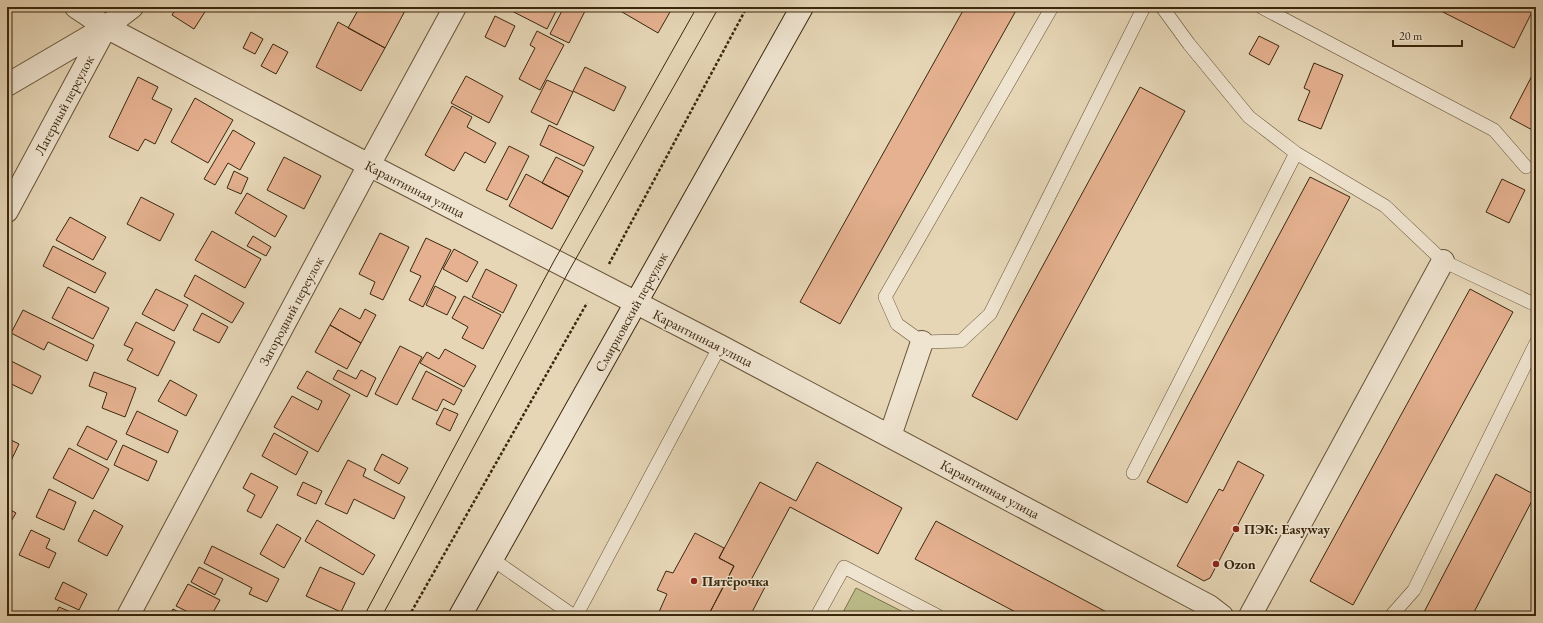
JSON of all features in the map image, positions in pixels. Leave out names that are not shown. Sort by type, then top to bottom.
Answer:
[{"type":"street","name":"Карантинная улица","points":[[76,7],[106,27],[890,436],[1212,613]]},
{"type":"street","name":"Лагерный переулок","points":[[7,211],[106,27],[132,7]]},
{"type":"street","name":"Загородний переулок","points":[[128,616],[368,165],[455,7]]},
{"type":"street","name":"Смирновский переулок","points":[[460,616],[802,7]]},
{"type":"street","points":[[7,85],[106,27]]},
{"type":"street","points":[[1250,616],[1443,261]]},
{"type":"street","points":[[890,436],[922,342]]},
{"type":"lane","points":[[1052,7],[885,297],[897,324],[922,342],[961,340],[990,314],[1144,7]]},
{"type":"lane","points":[[1162,7],[1188,44],[1249,118],[1296,153],[1385,206],[1443,261],[1536,305]]},
{"type":"lane","points":[[1261,7],[1494,130],[1526,167]]},
{"type":"lane","points":[[1133,473],[1296,153]]},
{"type":"lane","points":[[1391,616],[1414,590],[1536,343]]},
{"type":"lane","points":[[492,559],[575,616],[720,346]]},
{"type":"lane","points":[[817,616],[844,567],[938,616]]},
{"type":"path","points":[[409,616],[598,284],[747,7]]},
{"type":"green space","points":[[856,588],[911,616],[841,616]]},
{"type":"building","points":[[177,7],[208,7],[194,29],[172,15]]},
{"type":"building","points":[[350,7],[402,7],[406,9],[385,48],[348,28],[357,12]]},
{"type":"building","points":[[504,7],[558,7],[547,29]]},
{"type":"building","points":[[564,7],[587,7],[569,43],[550,34]]},
{"type":"building","points":[[617,7],[662,7],[670,12],[658,33],[617,9]]},
{"type":"building","points":[[965,7],[1018,7],[840,324],[800,302]]},
{"type":"building","points":[[1433,7],[1531,7],[1534,8],[1514,48]]},
{"type":"building","points":[[495,16],[515,26],[505,47],[485,37]]},
{"type":"building","points":[[338,22],[385,48],[361,91],[316,67]]},
{"type":"building","points":[[537,31],[564,45],[540,90],[519,79],[535,48],[530,45]]},
{"type":"building","points":[[251,32],[263,39],[255,54],[243,48]]},
{"type":"building","points":[[1259,36],[1279,46],[1269,65],[1249,54]]},
{"type":"building","points":[[273,44],[288,52],[276,74],[261,66]]},
{"type":"building","points":[[1314,63],[1343,75],[1321,129],[1298,120],[1310,91],[1304,88]]},
{"type":"building","points":[[585,67],[626,87],[614,111],[573,91]]},
{"type":"building","points":[[1536,68],[1536,132],[1510,118]]},
{"type":"building","points":[[466,76],[503,96],[489,123],[451,103]]},
{"type":"building","points":[[138,77],[158,87],[152,99],[172,109],[155,144],[145,139],[138,151],[109,137]]},
{"type":"building","points":[[547,80],[573,92],[557,125],[531,112]]},
{"type":"building","points":[[1140,87],[1185,111],[1017,420],[972,396]]},
{"type":"building","points":[[195,98],[233,120],[208,163],[171,142]]},
{"type":"building","points":[[452,106],[472,117],[467,127],[496,143],[485,163],[465,152],[454,171],[425,155]]},
{"type":"building","points":[[549,125],[594,147],[584,166],[540,145]]},
{"type":"building","points":[[233,130],[255,143],[240,170],[228,163],[215,185],[204,179]]},
{"type":"building","points":[[509,146],[529,156],[507,200],[486,190]]},
{"type":"building","points":[[284,157],[321,176],[304,209],[267,190]]},
{"type":"building","points":[[556,157],[583,171],[569,197],[542,183]]},
{"type":"building","points":[[234,171],[248,178],[241,194],[227,188]]},
{"type":"building","points":[[526,174],[569,197],[552,229],[509,206]]},
{"type":"building","points":[[1310,177],[1350,197],[1187,503],[1147,482]]},
{"type":"building","points":[[1502,179],[1525,190],[1509,223],[1486,212]]},
{"type":"building","points":[[247,193],[287,216],[275,237],[235,213]]},
{"type":"building","points":[[141,197],[174,214],[160,241],[127,224]]},
{"type":"building","points":[[70,217],[106,237],[93,260],[56,240]]},
{"type":"building","points":[[212,231],[261,259],[245,288],[195,260]]},
{"type":"building","points":[[380,233],[409,247],[383,300],[370,294],[375,282],[359,274]]},
{"type":"building","points":[[253,236],[271,247],[266,256],[247,246]]},
{"type":"building","points":[[426,238],[451,250],[423,307],[409,300],[421,276],[410,271]]},
{"type":"building","points":[[53,246],[106,273],[95,293],[43,266]]},
{"type":"building","points":[[454,249],[478,262],[467,282],[443,269]]},
{"type":"building","points":[[486,269],[517,285],[503,313],[472,297]]},
{"type":"building","points":[[195,275],[244,303],[232,323],[184,296]]},
{"type":"building","points":[[435,286],[456,297],[447,315],[426,305]]},
{"type":"building","points":[[68,287],[109,308],[93,339],[52,318]]},
{"type":"building","points":[[156,289],[188,305],[174,331],[142,314]]},
{"type":"building","points":[[1470,289],[1513,312],[1353,605],[1310,581]]},
{"type":"building","points":[[464,296],[501,315],[483,349],[462,338],[468,327],[452,318]]},
{"type":"building","points":[[340,308],[360,319],[365,309],[376,315],[361,343],[330,325]]},
{"type":"building","points":[[23,310],[94,345],[87,361],[48,342],[44,350],[11,333]]},
{"type":"building","points":[[202,313],[228,327],[219,343],[193,330]]},
{"type":"building","points":[[136,322],[175,342],[158,376],[127,360],[133,349],[124,345]]},
{"type":"building","points":[[330,325],[361,343],[347,369],[315,352]]},
{"type":"building","points":[[400,346],[422,357],[397,405],[375,394]]},
{"type":"building","points":[[445,349],[476,366],[464,387],[420,363],[427,352],[439,359]]},
{"type":"building","points":[[7,359],[41,376],[32,394],[7,382]]},
{"type":"building","points":[[338,370],[356,379],[361,370],[376,378],[367,397],[333,379]]},
{"type":"building","points":[[307,371],[350,395],[318,452],[274,427],[292,396],[318,410],[322,401],[297,388]]},
{"type":"building","points":[[426,371],[462,390],[454,405],[443,399],[437,411],[412,399]]},
{"type":"building","points":[[94,372],[136,388],[125,417],[102,408],[107,393],[89,386]]},
{"type":"building","points":[[170,380],[197,395],[186,416],[158,401]]},
{"type":"building","points":[[7,385],[12,387],[7,398]]},
{"type":"building","points":[[444,408],[458,414],[450,431],[436,424]]},
{"type":"building","points":[[137,411],[178,431],[168,453],[126,434]]},
{"type":"building","points":[[87,426],[117,441],[107,460],[77,445]]},
{"type":"building","points":[[274,433],[308,452],[296,475],[262,456]]},
{"type":"building","points":[[7,438],[19,444],[8,467],[7,466]]},
{"type":"building","points":[[123,445],[157,461],[148,481],[114,465]]},
{"type":"building","points":[[69,448],[109,469],[93,499],[53,478]]},
{"type":"building","points":[[382,454],[408,468],[399,484],[374,470]]},
{"type":"building","points":[[348,460],[366,469],[363,476],[405,497],[394,519],[354,499],[347,514],[325,504]]},
{"type":"building","points":[[1238,461],[1264,475],[1210,578],[1204,581],[1177,566],[1219,489],[1223,491]]},
{"type":"building","points":[[817,462],[902,508],[878,554],[790,507],[751,580],[765,587],[750,616],[708,616],[734,566],[719,558],[760,482],[796,501]]},
{"type":"building","points":[[251,473],[278,487],[261,518],[247,511],[255,495],[243,488]]},
{"type":"building","points":[[1496,474],[1535,495],[1472,616],[1422,616]]},
{"type":"building","points":[[303,482],[322,491],[316,504],[297,495]]},
{"type":"building","points":[[49,489],[76,502],[64,530],[36,517]]},
{"type":"building","points":[[7,508],[16,513],[7,528]]},
{"type":"building","points":[[94,510],[123,526],[107,556],[78,541]]},
{"type":"building","points":[[317,520],[375,555],[363,575],[305,541]]},
{"type":"building","points":[[936,521],[1114,616],[1023,616],[915,559]]},
{"type":"building","points":[[277,524],[301,538],[284,568],[260,554]]},
{"type":"building","points":[[31,530],[50,539],[46,548],[56,553],[49,568],[19,555]]},
{"type":"building","name":"Пятёрочка","points":[[695,533],[724,548],[719,558],[734,566],[708,616],[660,616],[659,612],[667,594],[657,590],[666,571],[673,573]]},
{"type":"building","points":[[212,546],[279,579],[267,602],[249,594],[252,588],[204,563]]},
{"type":"building","points":[[199,567],[223,579],[215,595],[191,582]]},
{"type":"building","points":[[320,567],[355,583],[341,612],[306,596]]},
{"type":"building","points":[[63,582],[87,594],[79,610],[55,599]]},
{"type":"building","points":[[188,584],[220,600],[211,616],[196,616],[176,606]]},
{"type":"building","points":[[59,607],[73,613],[71,616],[55,616]]},
{"type":"building","points":[[173,609],[186,616],[169,616]]},
{"type":"building","points":[[31,611],[43,616],[29,616]]},
{"type":"tram line","points":[[364,616],[554,261],[697,7]]},
{"type":"tram line","points":[[382,616],[570,269],[719,7]]},
{"type":"place","name":"ПЭК: Easyway","points":[[1236,529]]},
{"type":"place","name":"Ozon","points":[[1216,564]]},
{"type":"place","name":"Пятёрочка","points":[[694,581]]}]
